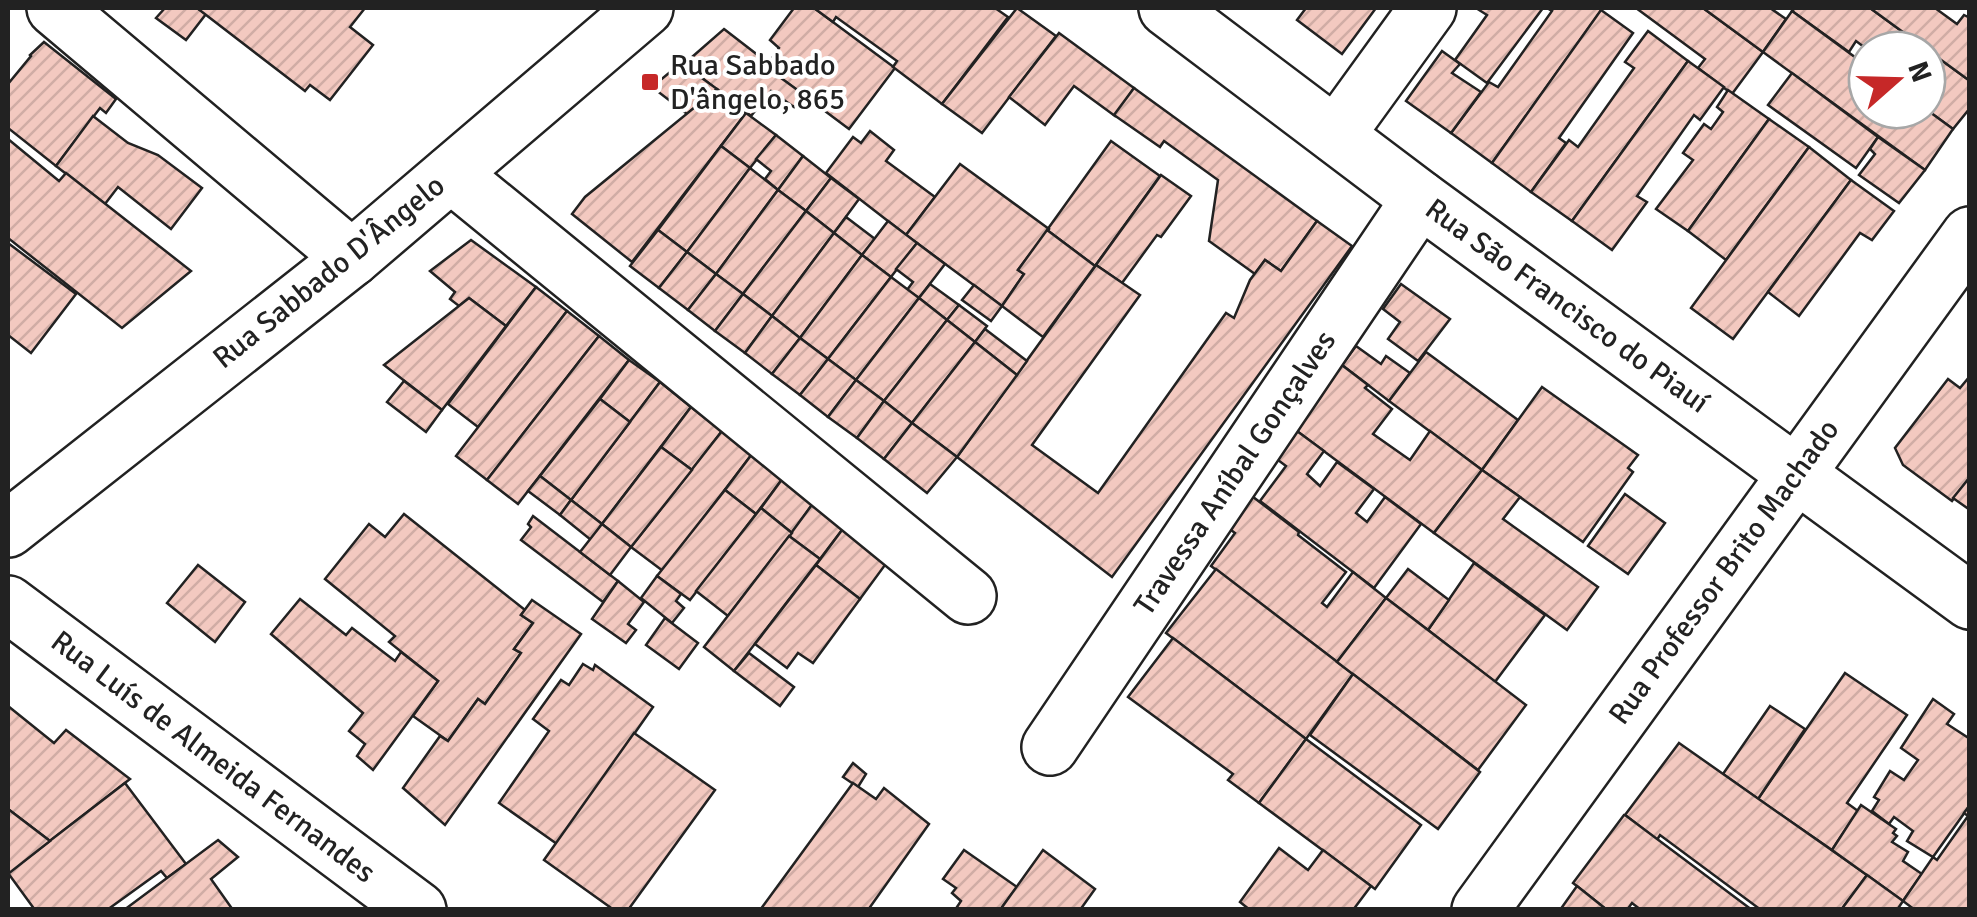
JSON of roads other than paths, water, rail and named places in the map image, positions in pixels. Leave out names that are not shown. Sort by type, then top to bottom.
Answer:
[{"type":"street","points":[[55,8],[352,258]]},
{"type":"street","name":"Rua Sabbado D'Ângelo","points":[[13,516],[352,258],[645,8]]},
{"type":"street","name":"Rua São Francisco do Piauí","points":[[1167,8],[1970,601]]},
{"type":"street","points":[[1336,135],[1428,8]]},
{"type":"street","points":[[451,174],[968,596]]},
{"type":"street","name":"Travessa Aníbal Gonçalves","points":[[1050,747],[1420,198]]},
{"type":"street","name":"Rua Professor Brito Machado","points":[[1480,910],[1970,234]]},
{"type":"street","name":"Rua Luís de Almeida Fernandes","points":[[8,604],[418,910]]},
{"type":"place","name":"Rua Sabbado D'ângelo, 865","points":[[650,82]]}]
